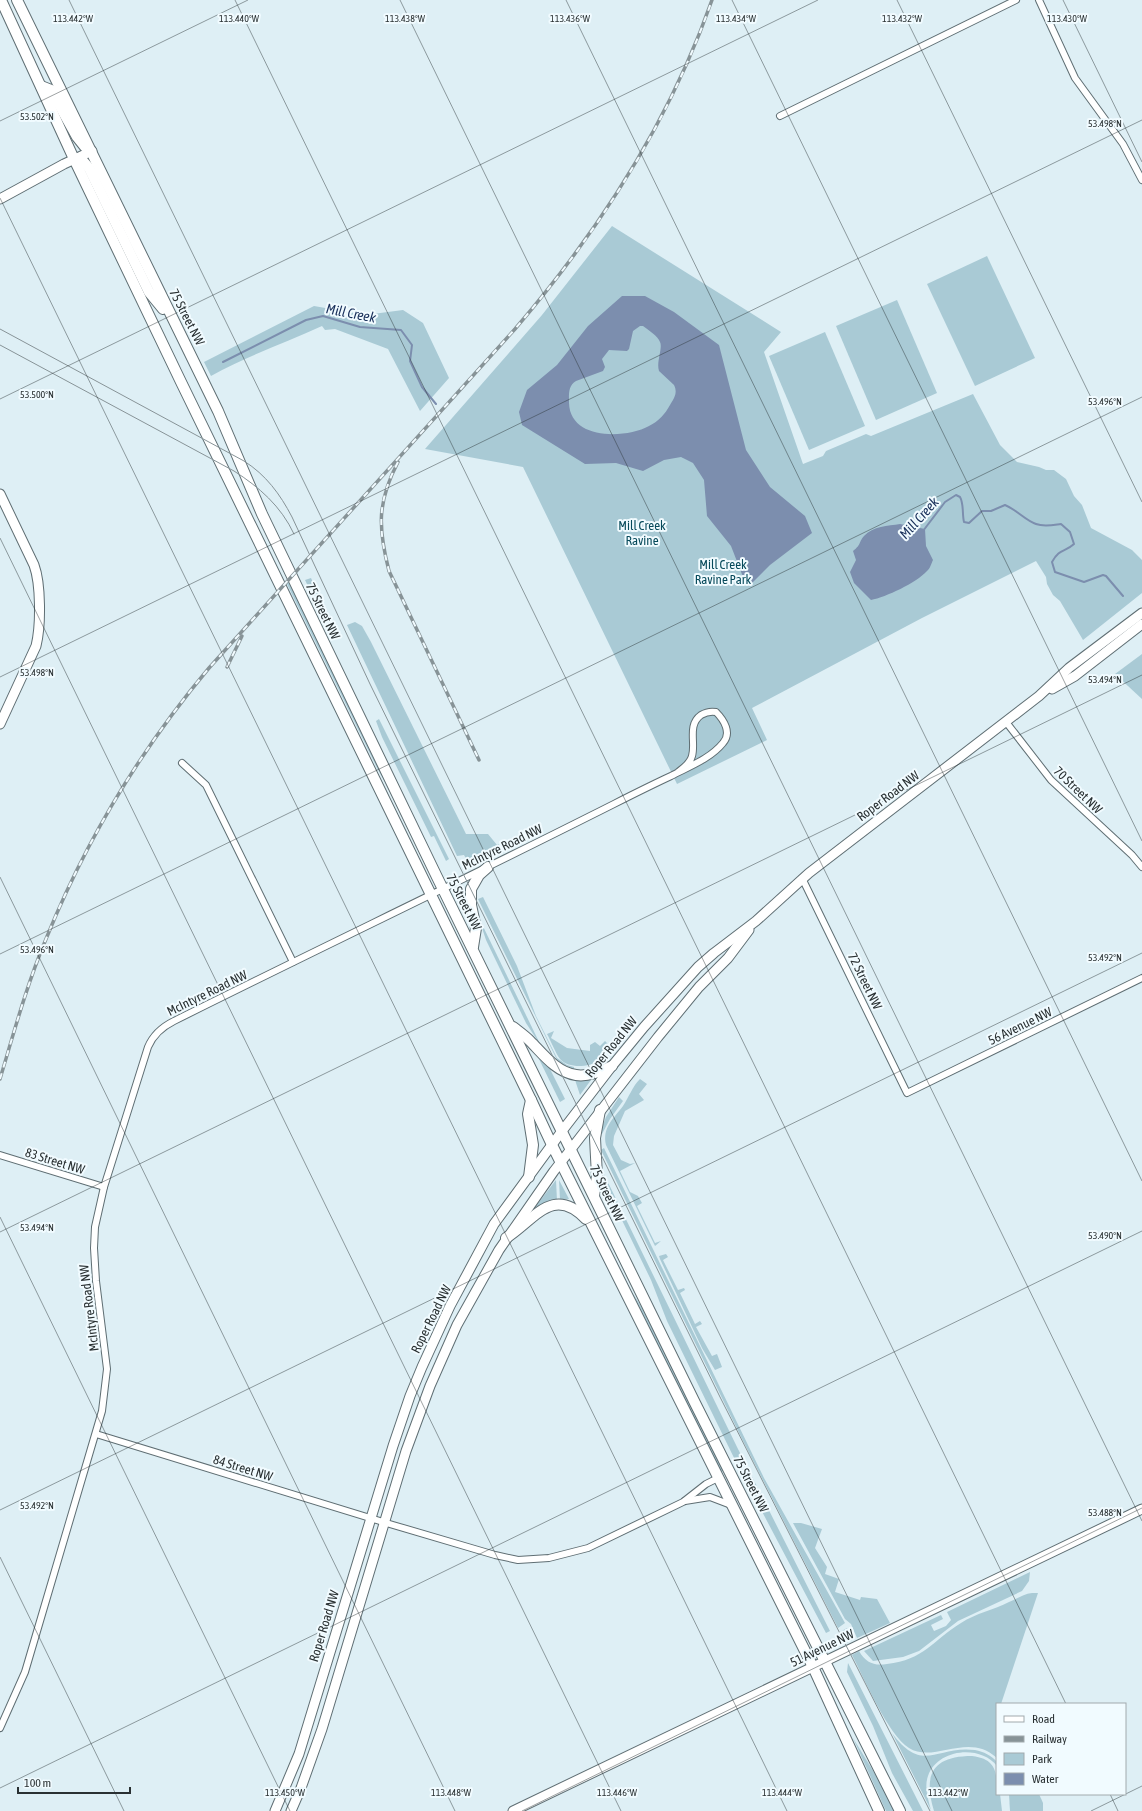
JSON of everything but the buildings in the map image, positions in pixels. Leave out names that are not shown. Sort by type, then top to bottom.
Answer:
[{"type":"main road","name":"75 Street NW","points":[[1,0],[74,159],[181,382],[552,1145],[813,1667],[879,1811]]},
{"type":"main road","name":"75 Street NW","points":[[17,0],[218,411],[262,514],[443,889],[734,1481],[826,1661],[900,1811]]},
{"type":"main road","points":[[0,199],[74,159],[92,151],[80,142],[51,90],[41,86]]},
{"type":"main road","points":[[74,159],[83,161],[89,168],[149,292],[176,325]]},
{"type":"main road","points":[[0,494],[34,565],[39,591],[39,632],[36,646],[0,722]]},
{"type":"main road","name":"Roper Road NW","points":[[275,1811],[299,1754],[405,1410],[433,1343],[473,1261],[494,1224],[612,1066],[644,1027],[689,977],[714,953],[756,921],[802,878],[1006,722],[1039,696],[1069,668],[1142,613]]},
{"type":"main road","name":"Roper Road NW","points":[[1039,696],[1075,676],[1142,624]]},
{"type":"main road","points":[[472,947],[476,928],[471,905],[472,889],[479,875],[488,867]]},
{"type":"main road","name":"Roper Road NW","points":[[291,1811],[301,1788],[322,1729],[384,1522],[421,1410],[443,1354],[480,1282],[506,1238],[570,1149],[699,987],[728,958],[756,921]]},
{"type":"main road","points":[[510,1025],[530,1040],[551,1062],[566,1072],[583,1076],[597,1073],[612,1066]]},
{"type":"main road","points":[[529,1177],[533,1145],[528,1114],[531,1100]]},
{"type":"main road","points":[[594,1196],[597,1176],[595,1138],[600,1110]]},
{"type":"main road","points":[[506,1238],[522,1228],[542,1210],[559,1204],[568,1205],[575,1208],[593,1226]]},
{"type":"main road","points":[[718,1478],[734,1481]]},
{"type":"main road","name":"51 Avenue NW","points":[[512,1811],[1142,1509]]},
{"type":"street","points":[[780,116],[1016,0]]},
{"type":"street","points":[[1039,0],[1075,78],[1123,144],[1142,180]]},
{"type":"street","name":"McIntyre Road NW","points":[[0,1728],[25,1672],[102,1411],[107,1380],[106,1357],[94,1248],[95,1227],[104,1187],[148,1047],[154,1036],[168,1024],[488,867],[678,772],[700,761],[724,742],[727,735],[726,726],[722,718],[716,712],[705,713],[697,718],[693,727],[692,757],[688,764],[678,772]]},
{"type":"street","name":"70 Street NW","points":[[1006,722],[1051,780],[1132,855],[1142,867]]},
{"type":"street","points":[[182,763],[206,786],[293,962]]},
{"type":"street","name":"72 Street NW","points":[[802,878],[907,1093]]},
{"type":"street","name":"56 Avenue NW","points":[[907,1093],[1142,978]]},
{"type":"street","name":"83 Street NW","points":[[0,1155],[104,1187]]},
{"type":"street","name":"84 Street NW","points":[[96,1434],[384,1522],[495,1555],[518,1560],[561,1556],[588,1548],[683,1502]]},
{"type":"street","points":[[683,1502],[706,1484],[718,1478]]},
{"type":"street","points":[[683,1502],[710,1497],[732,1505]]},
{"type":"green space","name":"Mill Creek Ravine Park","points":[[612,226],[781,332],[764,352],[803,464],[823,456],[826,451],[866,434],[871,436],[973,394],[1000,445],[1017,462],[1046,470],[1054,470],[1066,479],[1074,496],[1082,505],[1091,528],[1132,550],[1142,560],[1142,593],[1083,640],[1060,601],[1053,595],[1047,584],[1046,577],[1036,561],[922,618],[752,708],[767,740],[677,784],[523,467],[425,449],[542,315]]},
{"type":"green space","points":[[987,256],[1035,358],[975,386],[927,284]]},
{"type":"green space","points":[[897,300],[937,393],[876,420],[836,326]]},
{"type":"green space","points":[[314,306],[365,315],[403,310],[423,323],[449,378],[420,411],[388,349],[335,329],[325,330],[322,326],[252,356],[211,376],[204,362]]},
{"type":"green space","points":[[825,332],[865,426],[809,450],[769,356]]},
{"type":"green space","points":[[311,578],[329,618],[321,613],[305,580]]},
{"type":"green space","points":[[289,581],[395,800],[377,768],[287,584]]},
{"type":"green space","points":[[355,622],[362,626],[371,642],[466,834],[488,834],[497,845],[499,844],[495,853],[488,859],[470,866],[464,855],[457,856],[347,625]]},
{"type":"green space","points":[[1142,654],[1142,699],[1115,674]]},
{"type":"green space","points":[[379,719],[449,859],[446,861],[434,836],[431,837],[382,737],[376,721]]},
{"type":"green space","points":[[483,897],[517,966],[536,1016],[557,1058],[567,1065],[574,1067],[574,1069],[558,1062],[478,899]]},
{"type":"green space","points":[[478,916],[541,1046],[526,1023],[486,940]]},
{"type":"green space","points":[[554,1031],[551,1038],[567,1048],[590,1051],[590,1045],[595,1042],[600,1046],[605,1041],[611,1047],[598,1061],[590,1065],[574,1066],[564,1062],[556,1053],[547,1034]]},
{"type":"green space","points":[[538,1057],[548,1065],[565,1099],[560,1102]]},
{"type":"green space","points":[[640,1079],[647,1084],[639,1094],[644,1100],[625,1111],[614,1136],[613,1145],[621,1160],[630,1164],[635,1163],[620,1171],[630,1192],[638,1196],[642,1203],[637,1206],[655,1243],[661,1241],[655,1246],[606,1145],[605,1139],[609,1124],[623,1106]]},
{"type":"green space","points":[[575,1080],[591,1080],[580,1095]]},
{"type":"green space","points":[[619,1097],[623,1101],[610,1119],[602,1134],[600,1132],[606,1117]]},
{"type":"green space","points":[[604,1148],[764,1478],[845,1623],[838,1628],[740,1435],[601,1150]]},
{"type":"green space","points":[[600,1166],[738,1449],[830,1631],[826,1633],[738,1466],[667,1321],[651,1280],[603,1181]]},
{"type":"green space","points":[[556,1180],[557,1201],[529,1215]]},
{"type":"green space","points":[[559,1180],[569,1199],[560,1200]]},
{"type":"green space","points":[[666,1254],[668,1257],[663,1260],[678,1290],[684,1288],[685,1290],[680,1293],[695,1324],[700,1321],[702,1324],[696,1327],[712,1356],[717,1354],[722,1367],[715,1370],[702,1348],[660,1259],[659,1256]]},
{"type":"green space","points":[[632,1292],[648,1317],[725,1472],[721,1471]]},
{"type":"green space","points":[[793,1523],[801,1523],[822,1529],[815,1548],[827,1567],[825,1574],[839,1579],[835,1592],[860,1600],[861,1597],[877,1599],[890,1623],[857,1638],[851,1624],[845,1619]]},
{"type":"green space","points":[[1030,1572],[1029,1581],[1022,1591],[958,1621],[919,1651],[903,1657],[873,1661],[864,1651],[941,1615],[943,1619],[931,1625],[934,1631],[946,1626],[951,1620],[947,1612]]},
{"type":"green space","points":[[1038,1593],[1001,1703],[996,1703],[996,1757],[986,1750],[975,1747],[963,1747],[929,1753],[919,1752],[909,1748],[901,1741],[885,1719],[852,1655],[859,1651],[864,1658],[874,1664],[900,1662],[919,1654],[951,1629],[967,1620],[1023,1595]]},
{"type":"green space","points":[[847,1628],[854,1639],[846,1643],[840,1632]]},
{"type":"green space","points":[[848,1663],[923,1811],[913,1811],[892,1773],[873,1726],[847,1672]]},
{"type":"green space","points":[[892,1733],[903,1746],[913,1753],[922,1756],[950,1751],[975,1750],[992,1757],[996,1761],[996,1765],[990,1759],[980,1754],[970,1752],[949,1755],[940,1760],[933,1767],[926,1784],[931,1810]]},
{"type":"green space","points":[[853,1738],[880,1782],[895,1811],[886,1811]]},
{"type":"green space","points":[[972,1756],[986,1760],[991,1764],[996,1774],[996,1795],[1000,1795],[1002,1811],[934,1811],[930,1787],[934,1770],[939,1764],[958,1757]]},
{"type":"green space","points":[[1009,1795],[1039,1795],[1043,1803],[1043,1811],[1010,1811]]},
{"type":"water","points":[[622,296],[645,296],[674,312],[719,345],[746,450],[770,487],[805,516],[812,533],[770,565],[749,586],[745,582],[731,546],[707,516],[704,480],[693,463],[681,457],[664,460],[643,471],[616,463],[585,464],[522,425],[519,412],[527,390],[557,365],[588,326]],"holes":[[[640,326],[643,326],[655,335],[660,342],[661,348],[658,367],[659,371],[674,385],[676,393],[673,400],[659,420],[639,430],[613,434],[588,430],[579,424],[572,415],[569,400],[570,390],[573,383],[603,371],[605,367],[602,359],[609,350],[627,351],[629,349],[633,331]]]},
{"type":"water","points":[[900,524],[925,529],[926,546],[933,560],[930,568],[922,576],[908,585],[892,593],[871,600],[854,583],[850,572],[856,560],[853,551],[858,547],[864,536],[872,530]]},
{"type":"waterway","name":"Mill Creek","points":[[223,362],[306,320],[323,316],[360,327],[401,330],[412,345],[410,361],[422,387],[436,404]]},
{"type":"waterway","name":"Mill Creek","points":[[923,531],[945,502],[956,495],[960,497],[961,500],[964,522],[969,523],[982,511],[991,511],[1005,505],[1036,524],[1045,526],[1061,524],[1070,532],[1074,544],[1057,555],[1052,562],[1055,572],[1084,582],[1103,575],[1106,576],[1123,596]]},
{"type":"tram line","points":[[0,329],[244,461],[266,479],[283,501],[292,517],[370,684],[720,1397],[930,1811]]},
{"type":"tram line","points":[[0,345],[234,471],[261,491],[276,506],[289,524],[294,534]]},
{"type":"railway","points":[[0,1079],[33,973],[62,902],[97,831],[138,763],[160,731],[209,668],[515,329],[575,254],[629,174],[653,132],[675,90],[695,45],[712,0]]},
{"type":"railway","points":[[398,462],[386,490],[382,515],[381,528],[389,571],[479,760]]},
{"type":"railway","points":[[227,667],[242,636]]},
{"type":"park label","name":"Mill Creek Ravine","points":[[642,532]]}]
